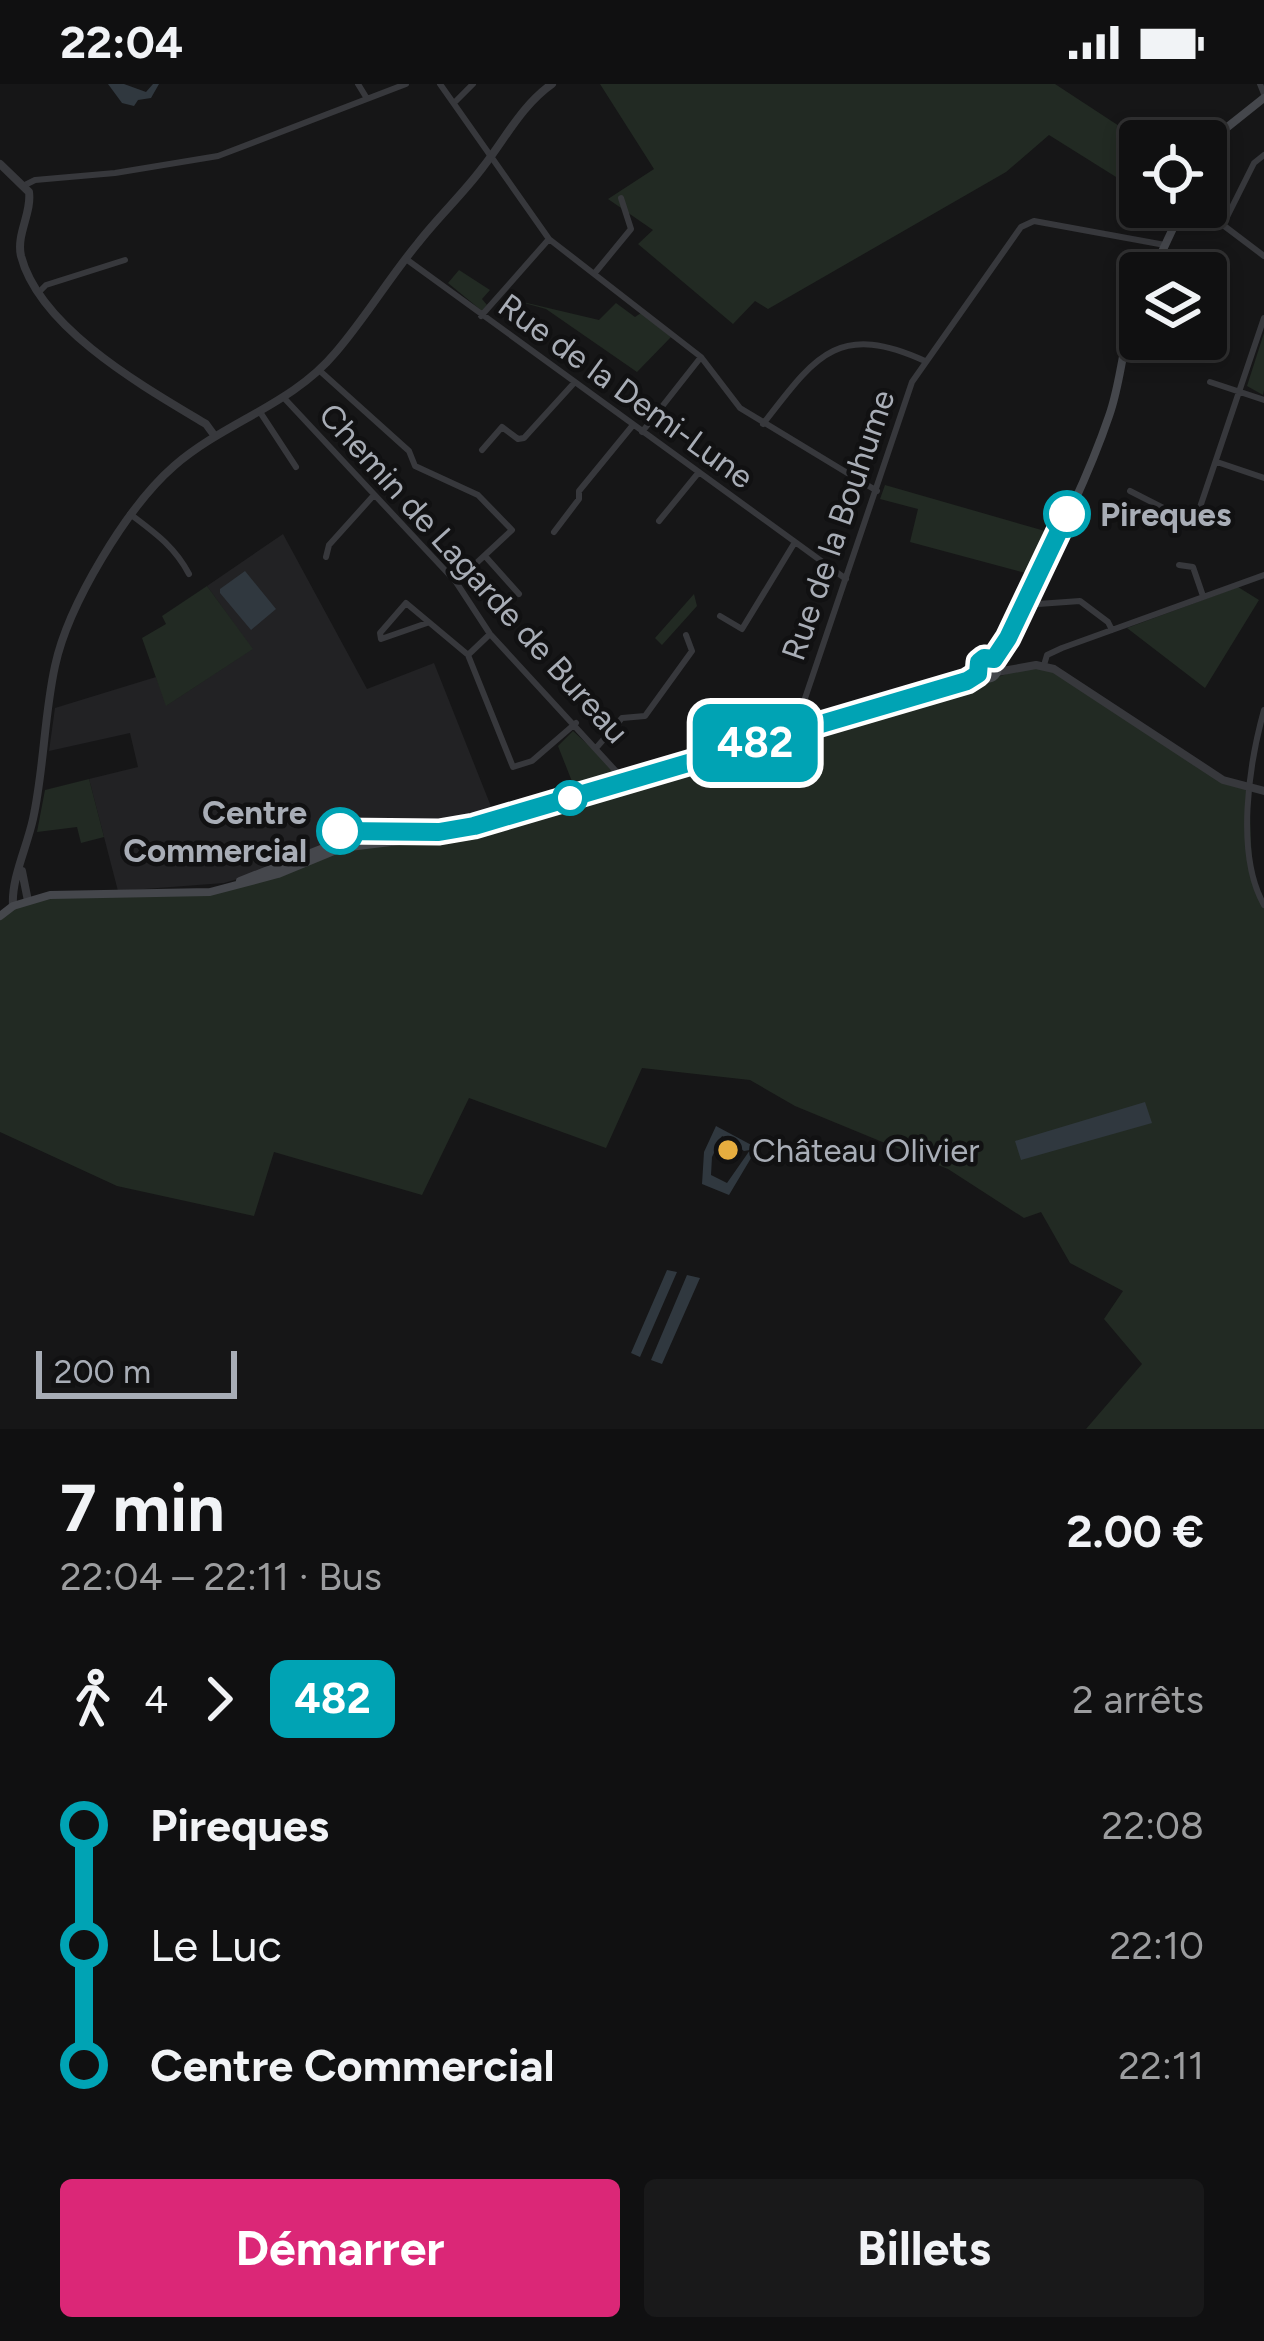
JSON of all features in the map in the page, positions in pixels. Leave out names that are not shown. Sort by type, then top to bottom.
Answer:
[{"type":"main road","points":[[1227,126],[1264,96]]},
{"type":"main road","points":[[1161,252],[1173,228]]},
{"type":"main road","points":[[994,659],[981,659],[978,674],[989,679],[998,672],[994,659],[1024,605],[1108,419],[1121,360]]},
{"type":"main road","points":[[0,916],[13,906],[50,895],[186,893],[260,880],[341,848],[432,837],[978,674]]},
{"type":"main road","points":[[186,893],[228,885],[351,837],[451,831]]},
{"type":"street","points":[[358,84],[366,97]]},
{"type":"street","points":[[25,185],[218,156],[406,84]]},
{"type":"street","points":[[440,84],[549,239],[701,357],[722,390],[763,425],[877,491]]},
{"type":"street","points":[[454,103],[473,84]]},
{"type":"street","points":[[13,906],[14,884],[33,819],[59,648],[130,514],[158,480],[214,435],[285,399],[320,371],[524,111],[552,84]]},
{"type":"street","points":[[1260,84],[1264,96]]},
{"type":"street","points":[[1227,217],[1250,170],[1264,155]]},
{"type":"street","points":[[0,164],[25,185],[31,203],[20,251],[40,291],[72,332],[130,377],[206,424],[214,435]]},
{"type":"street","points":[[594,274],[631,229],[621,199]]},
{"type":"street","name":"Rue de la Bouhume","points":[[801,730],[799,716],[912,382],[1021,227],[1034,221],[1165,244]]},
{"type":"street","points":[[1227,228],[1264,256]]},
{"type":"street","points":[[481,316],[549,239]]},
{"type":"street","name":"Rue de la Demi-Lune","points":[[406,259],[847,579]]},
{"type":"street","points":[[40,291],[125,260]]},
{"type":"street","points":[[1130,490],[1191,522],[1196,519],[1263,322]]},
{"type":"street","points":[[763,425],[812,363],[832,348],[876,344],[925,361]]},
{"type":"street","points":[[642,432],[701,357]]},
{"type":"street","points":[[320,371],[409,451],[415,466],[478,495],[512,530],[456,582]]},
{"type":"street","points":[[1210,382],[1264,400]]},
{"type":"street","points":[[482,450],[502,427],[524,438],[574,383]]},
{"type":"street","name":"Chemin de Lagarde de Bureau","points":[[285,399],[456,582],[490,634],[626,781]]},
{"type":"street","points":[[260,412],[296,467]]},
{"type":"street","points":[[554,532],[579,499],[579,491],[633,425]]},
{"type":"street","points":[[1216,462],[1264,478]]},
{"type":"street","points":[[658,520],[699,472]]},
{"type":"street","points":[[326,557],[329,545],[374,496]]},
{"type":"street","points":[[130,514],[148,532],[174,547],[189,574]]},
{"type":"street","points":[[719,616],[742,629],[795,542]]},
{"type":"street","points":[[485,556],[519,595]]},
{"type":"street","points":[[1179,565],[1193,567],[1203,596]]},
{"type":"street","points":[[1044,665],[1049,654],[1264,575]]},
{"type":"street","points":[[1024,605],[1080,601],[1116,628]]},
{"type":"street","points":[[428,623],[381,639],[380,633],[406,603],[468,655],[513,766],[532,761],[576,723]]},
{"type":"street","points":[[468,655],[490,634]]},
{"type":"street","points":[[598,747],[622,718],[645,716],[692,651],[686,635]]},
{"type":"street","points":[[998,672],[1044,665],[1223,780],[1264,791]]},
{"type":"street","points":[[1264,710],[1249,789],[1252,867],[1264,905]]},
{"type":"street","points":[[21,870],[28,901]]},
{"type":"shaded area","points":[[108,84],[146,92],[159,84],[151,98],[138,100],[134,106],[122,103]]},
{"type":"shaded area","points":[[600,84],[1055,84],[1119,126],[1119,179],[1049,135],[1006,172],[768,309],[755,301],[733,324],[638,244],[653,230],[608,199],[654,169]]},
{"type":"shaded area","points":[[459,270],[490,290],[482,299],[487,305],[482,311],[448,283]]},
{"type":"shaded area","points":[[506,298],[599,320],[616,303],[635,317],[641,313],[671,337],[637,372],[546,309]]},
{"type":"shaded area","points":[[1264,333],[1264,390],[1263,395],[1247,386]]},
{"type":"shaded area","points":[[885,485],[1052,533],[1033,575],[910,542],[918,509],[880,499]]},
{"type":"shaded area","points":[[283,534],[367,689],[434,663],[494,814],[433,830],[353,830],[258,873],[224,883],[118,891],[89,779],[138,767],[130,733],[49,751],[55,708],[156,677],[167,705],[252,649],[207,586]]},
{"type":"shaded area","points":[[245,571],[276,609],[251,630],[220,593]]},
{"type":"shaded area","points":[[207,586],[253,649],[166,706],[142,638],[166,624],[162,616]]},
{"type":"shaded area","points":[[1238,587],[1259,600],[1205,688],[1127,628]]},
{"type":"shaded area","points":[[694,594],[697,606],[662,645],[655,638]]},
{"type":"shaded area","points":[[1044,665],[1223,780],[1249,789],[1252,867],[1264,905],[1264,1429],[1086,1429],[1142,1364],[1104,1319],[1123,1291],[1070,1263],[1041,1212],[1024,1218],[948,1169],[795,1106],[750,1080],[642,1068],[606,1148],[469,1098],[422,1195],[274,1152],[254,1216],[117,1186],[0,1132],[0,916],[13,906],[50,895],[182,894],[228,885],[351,837],[451,831],[949,687]]},
{"type":"shaded area","points":[[573,731],[618,772],[617,778],[494,814],[492,808],[573,784],[558,746]]},
{"type":"shaded area","points":[[89,779],[104,837],[81,843],[77,827],[37,832],[45,790]]},
{"type":"shaded area","points":[[1145,1102],[1152,1123],[1021,1160],[1015,1141]]},
{"type":"shaded area","points":[[716,1126],[757,1148],[729,1195],[702,1184],[704,1152]],"holes":[[[722,1136],[750,1150],[727,1183],[711,1175],[712,1157]]]},
{"type":"shaded area","points":[[667,1270],[677,1272],[640,1357],[631,1353]]},
{"type":"shaded area","points":[[687,1275],[700,1278],[662,1364],[651,1360]]},
{"type":"bus line","name":"482","points":[[340,831],[439,832],[474,826],[967,681],[978,674],[979,662],[994,659],[1008,638],[1067,514]]},
{"type":"place","name":"Pireques","points":[[1067,514]]},
{"type":"place","name":"Centre Commercial","points":[[340,831]]},
{"type":"place","name":"Château Olivier","points":[[728,1150]]}]
